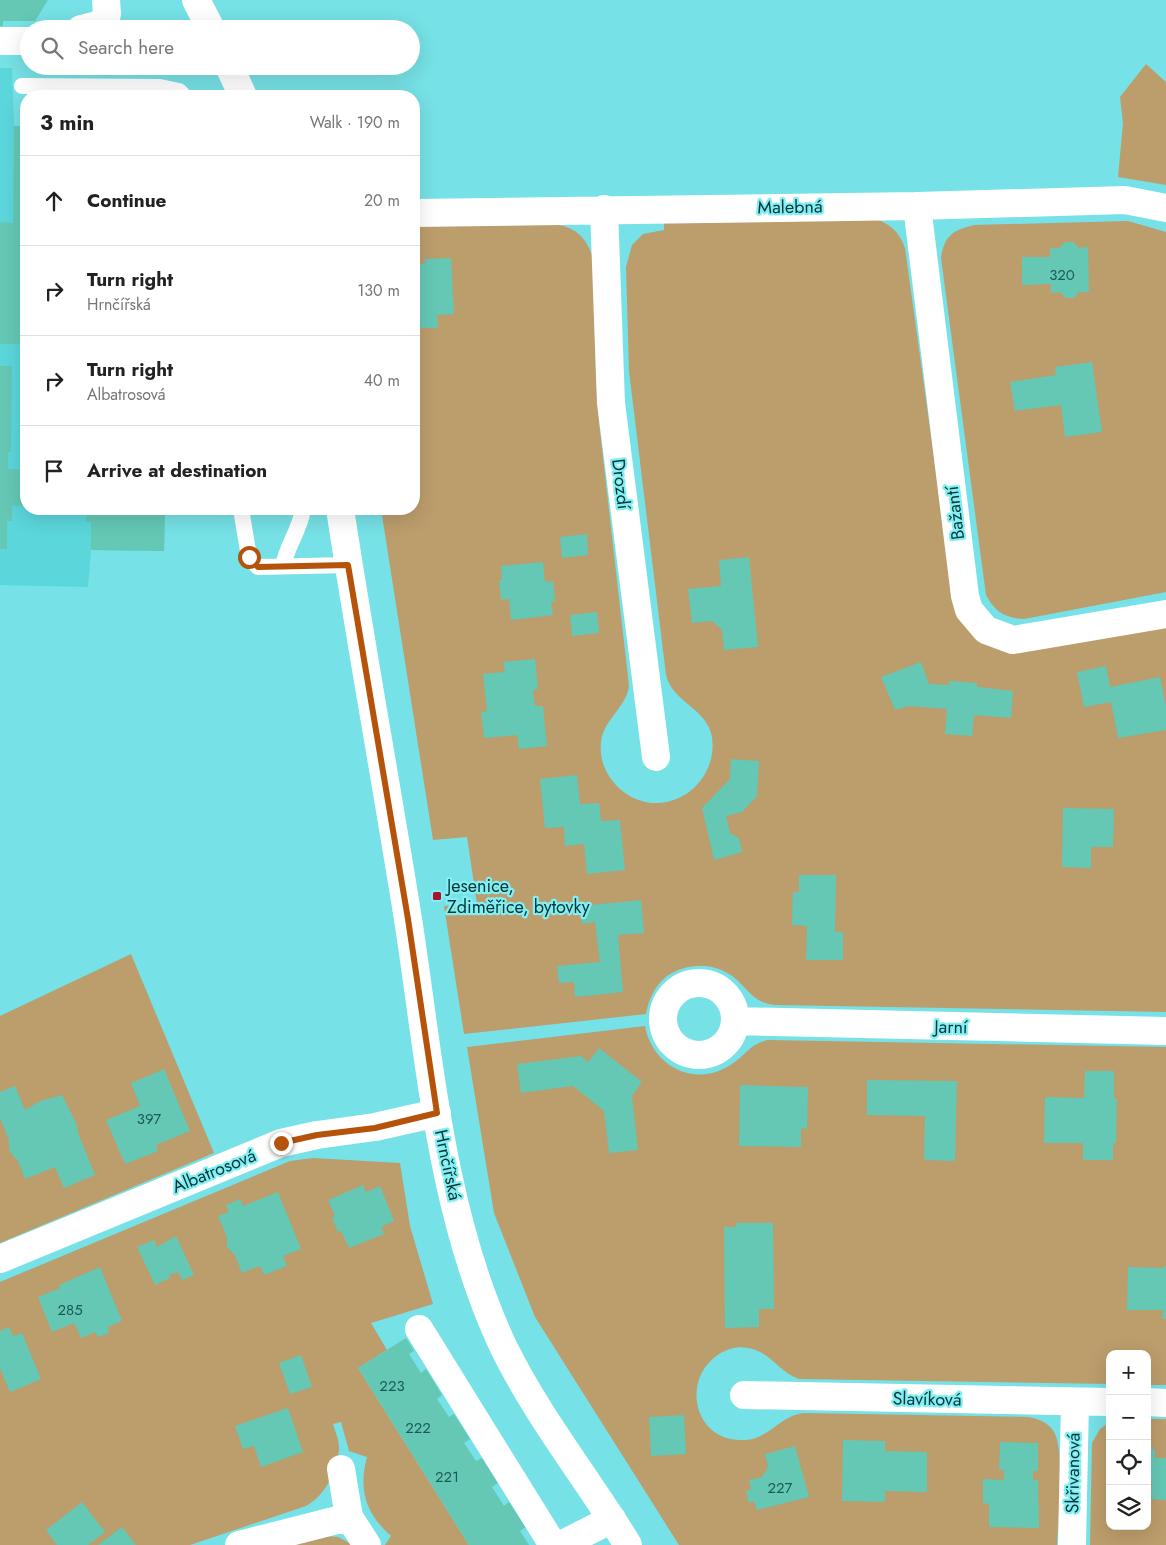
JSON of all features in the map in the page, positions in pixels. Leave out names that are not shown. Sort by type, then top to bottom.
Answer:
[{"type":"street","points":[[104,20],[108,14],[106,0]]},
{"type":"street","points":[[196,0],[206,20]]},
{"type":"street","points":[[0,41],[20,41]]},
{"type":"street","points":[[233,75],[240,90]]},
{"type":"street","name":"Malebná","points":[[420,214],[604,209],[917,206],[1126,200],[1166,208]]},
{"type":"street","name":"Bažantí","points":[[917,206],[964,586],[969,610],[986,630],[1014,640],[1166,614]]},
{"type":"street","name":"Drozdí","points":[[604,209],[611,403],[656,757]]},
{"type":"street","name":"Hrnčířská","points":[[341,515],[408,919],[437,1113],[460,1223],[482,1292],[503,1345],[532,1399],[628,1545]]},
{"type":"street","name":"Jarní","points":[[735,1021],[1166,1031]]},
{"type":"street","name":"Albatrosová","points":[[0,1259],[281,1143],[317,1135],[375,1128],[437,1113]]},
{"type":"street","points":[[419,1329],[553,1545]]},
{"type":"street","name":"Slavíková","points":[[744,1395],[1106,1402]]},
{"type":"street","name":"Skřivanová","points":[[1072,1545],[1075,1402]]},
{"type":"street","points":[[1151,1402],[1166,1403]]},
{"type":"street","points":[[341,1469],[349,1517],[367,1545]]},
{"type":"street","points":[[239,1545],[349,1517]]},
{"type":"street","points":[[561,1545],[612,1519]]},
{"type":"lane","points":[[22,86],[160,87],[174,90]]},
{"type":"lane","points":[[242,515],[249,557],[258,567],[348,565]]},
{"type":"lane","points":[[283,566],[286,552],[301,525],[302,515]]},
{"type":"shaded area","points":[[1146,64],[1166,82],[1166,185],[1118,177],[1123,123],[1120,97]]},
{"type":"shaded area","points":[[0,68],[12,68],[14,126],[20,126],[20,515],[165,515],[164,551],[91,550],[88,587],[0,585]]},
{"type":"shaded area","points":[[873,218],[893,228],[905,248],[954,602],[967,628],[1166,626],[1166,1012],[775,1005],[755,998],[725,972],[717,968],[699,966],[681,969],[662,980],[649,1002],[646,1014],[464,1034],[444,906],[477,904],[467,837],[433,840],[382,515],[420,515],[420,226],[553,224],[575,231],[584,240],[591,253],[594,261],[596,379],[599,422],[629,686],[624,701],[610,720],[603,734],[601,754],[609,776],[625,793],[635,799],[659,803],[671,801],[682,796],[700,782],[706,772],[713,749],[709,727],[704,719],[675,692],[666,675],[629,371],[626,267],[632,245],[643,234],[664,230],[664,222]]},
{"type":"shaded area","points":[[1128,221],[1166,232],[1166,592],[1024,619],[1011,617],[997,610],[986,595],[941,258],[942,250],[951,235],[960,229],[974,225]]},
{"type":"shaded area","points":[[131,954],[214,1153],[0,1243],[0,1016]]},
{"type":"shaded area","points":[[645,1026],[649,1040],[656,1052],[665,1061],[676,1069],[700,1075],[714,1073],[727,1067],[755,1045],[768,1040],[1166,1047],[1166,1385],[1151,1385],[1151,1350],[1106,1350],[1106,1384],[799,1379],[785,1372],[756,1350],[741,1347],[729,1349],[719,1354],[707,1365],[699,1378],[696,1392],[698,1407],[703,1420],[713,1430],[726,1438],[752,1439],[767,1433],[786,1419],[803,1413],[1028,1417],[1043,1422],[1054,1432],[1059,1454],[1060,1486],[1057,1545],[679,1545],[535,1317],[494,1213],[467,1047]]},
{"type":"shaded area","points":[[313,1158],[400,1163],[410,1226],[433,1304],[371,1323],[387,1350],[358,1368],[469,1545],[385,1545],[391,1536],[375,1519],[366,1501],[363,1480],[367,1457],[349,1451],[341,1422],[333,1424],[339,1447],[333,1474],[319,1496],[306,1506],[190,1545],[0,1545],[0,1282],[290,1161]]},
{"type":"shaded area","points":[[1151,1419],[1166,1419],[1166,1545],[1090,1545],[1092,1443],[1100,1429],[1106,1425],[1106,1530],[1151,1530]]},
{"type":"shaded area","points":[[324,1536],[338,1537],[353,1545],[294,1545]]},
{"type":"building","points":[[0,0],[48,0],[36,20],[3,21],[3,26],[0,26]]},
{"type":"building","points":[[14,126],[20,126],[20,344],[0,344],[0,222],[13,223]]},
{"type":"building","points":[[1065,242],[1073,242],[1079,248],[1088,247],[1089,292],[1079,292],[1074,298],[1066,298],[1060,292],[1051,293],[1051,284],[1022,285],[1022,257],[1050,257],[1050,248],[1059,248]]},
{"type":"building","points":[[451,258],[454,314],[437,315],[438,328],[420,328],[420,264],[425,264],[424,259]]},
{"type":"building","points":[[1092,362],[1102,432],[1065,437],[1061,405],[1015,411],[1010,382],[1056,375],[1055,367]]},
{"type":"building","points":[[0,366],[12,366],[11,452],[8,452],[8,469],[20,469],[20,506],[12,506],[12,521],[7,521],[7,549],[0,549]]},
{"type":"building","points":[[87,515],[165,515],[164,551],[91,550],[91,522],[86,522]]},
{"type":"building","points":[[587,534],[588,555],[562,558],[560,537]]},
{"type":"building","points":[[749,557],[758,647],[724,650],[722,630],[712,621],[692,623],[688,589],[721,586],[719,560]]},
{"type":"building","points":[[543,562],[545,582],[553,581],[555,601],[551,602],[553,615],[511,620],[509,599],[501,600],[499,580],[502,580],[501,566]]},
{"type":"building","points":[[597,612],[599,633],[572,636],[570,615]]},
{"type":"building","points":[[535,659],[538,689],[533,690],[535,706],[543,706],[547,746],[519,749],[517,735],[484,738],[481,712],[487,711],[483,674],[505,672],[503,662]]},
{"type":"building","points":[[921,662],[929,684],[949,685],[949,681],[977,683],[977,687],[1013,691],[1011,718],[974,715],[972,736],[945,734],[947,709],[909,706],[895,710],[881,677]]},
{"type":"building","points":[[1106,666],[1110,687],[1160,677],[1166,706],[1166,730],[1118,738],[1111,702],[1084,707],[1077,672]]},
{"type":"building","points":[[731,759],[759,761],[757,796],[742,812],[726,816],[730,833],[739,838],[742,852],[714,860],[702,808],[730,779]]},
{"type":"building","points":[[577,775],[580,804],[599,803],[601,821],[620,820],[625,870],[587,874],[584,844],[565,846],[564,827],[545,828],[540,779]]},
{"type":"building","points":[[1063,808],[1114,809],[1113,847],[1091,847],[1091,868],[1062,867]]},
{"type":"building","points":[[799,875],[836,875],[835,932],[843,932],[843,960],[806,960],[807,926],[792,925],[793,892],[799,892]]},
{"type":"building","points":[[641,900],[644,933],[618,935],[623,992],[575,997],[574,982],[559,983],[557,966],[600,962],[595,922],[582,924],[581,906]]},
{"type":"building","points":[[599,1048],[642,1082],[632,1096],[638,1150],[609,1153],[604,1111],[573,1086],[521,1093],[517,1064],[581,1056],[588,1062]]},
{"type":"building","points":[[164,1069],[190,1131],[156,1145],[158,1151],[125,1164],[106,1120],[140,1106],[131,1083]]},
{"type":"building","points":[[1085,1071],[1114,1071],[1114,1099],[1117,1099],[1116,1143],[1113,1143],[1113,1160],[1083,1160],[1083,1143],[1044,1143],[1045,1097],[1084,1098]]},
{"type":"building","points":[[867,1080],[957,1081],[955,1161],[924,1160],[925,1116],[867,1115]]},
{"type":"building","points":[[740,1085],[808,1087],[807,1129],[801,1128],[801,1147],[739,1146]]},
{"type":"building","points":[[15,1086],[25,1110],[40,1101],[62,1095],[77,1125],[78,1133],[95,1175],[64,1188],[55,1167],[25,1179],[18,1161],[10,1152],[8,1137],[0,1118],[0,1092]]},
{"type":"building","points":[[363,1185],[366,1192],[380,1186],[394,1221],[381,1227],[384,1234],[349,1248],[341,1231],[338,1232],[332,1218],[335,1216],[328,1200]]},
{"type":"building","points":[[278,1192],[301,1249],[283,1256],[287,1266],[264,1275],[260,1266],[242,1273],[235,1255],[227,1247],[227,1237],[218,1216],[229,1212],[226,1205],[240,1199],[243,1206]]},
{"type":"building","points":[[736,1223],[773,1223],[774,1309],[759,1309],[759,1327],[725,1328],[724,1227],[736,1227]]},
{"type":"building","points":[[176,1236],[194,1275],[182,1280],[178,1272],[169,1275],[170,1278],[155,1285],[137,1247],[154,1240],[157,1247]]},
{"type":"building","points":[[1166,1266],[1166,1319],[1162,1319],[1163,1310],[1127,1310],[1128,1267],[1164,1268]]},
{"type":"building","points":[[100,1267],[122,1321],[108,1327],[109,1333],[98,1337],[95,1332],[81,1338],[74,1323],[52,1332],[38,1297],[60,1288],[59,1285]]},
{"type":"building","points":[[9,1327],[13,1336],[22,1333],[41,1379],[10,1392],[0,1368],[0,1331]]},
{"type":"building","points":[[406,1338],[414,1351],[409,1354],[421,1373],[426,1369],[442,1395],[437,1399],[449,1417],[454,1414],[470,1439],[464,1443],[476,1461],[482,1458],[498,1483],[492,1487],[504,1506],[509,1502],[526,1527],[520,1531],[529,1545],[469,1545],[358,1368]]},
{"type":"building","points":[[301,1355],[312,1387],[290,1394],[279,1363]]},
{"type":"building","points":[[288,1408],[303,1452],[261,1467],[254,1446],[243,1449],[235,1426]]},
{"type":"building","points":[[684,1415],[686,1454],[651,1456],[649,1417]]},
{"type":"building","points":[[843,1440],[885,1441],[885,1451],[927,1452],[927,1492],[885,1491],[885,1502],[842,1501]]},
{"type":"building","points":[[1000,1442],[1038,1443],[1038,1471],[1033,1471],[1033,1480],[1038,1480],[1039,1528],[989,1527],[989,1504],[983,1503],[983,1479],[1004,1480],[1004,1470],[999,1470]]},
{"type":"building","points":[[795,1446],[809,1497],[757,1510],[754,1501],[749,1503],[746,1491],[751,1489],[749,1480],[762,1477],[768,1467],[765,1454]]},
{"type":"building","points":[[1151,1449],[1155,1449],[1155,1458],[1166,1458],[1166,1500],[1151,1499]]},
{"type":"building","points":[[82,1502],[105,1532],[88,1545],[57,1545],[46,1530]]},
{"type":"building","points":[[122,1527],[136,1545],[98,1545]]},
{"type":"place","name":"Jesenice, Zdiměřice, bytovky","points":[[437,896]]},
{"type":"route","points":[[249,557],[258,567],[348,565],[408,919],[437,1113],[375,1128],[317,1135],[281,1143]]}]
